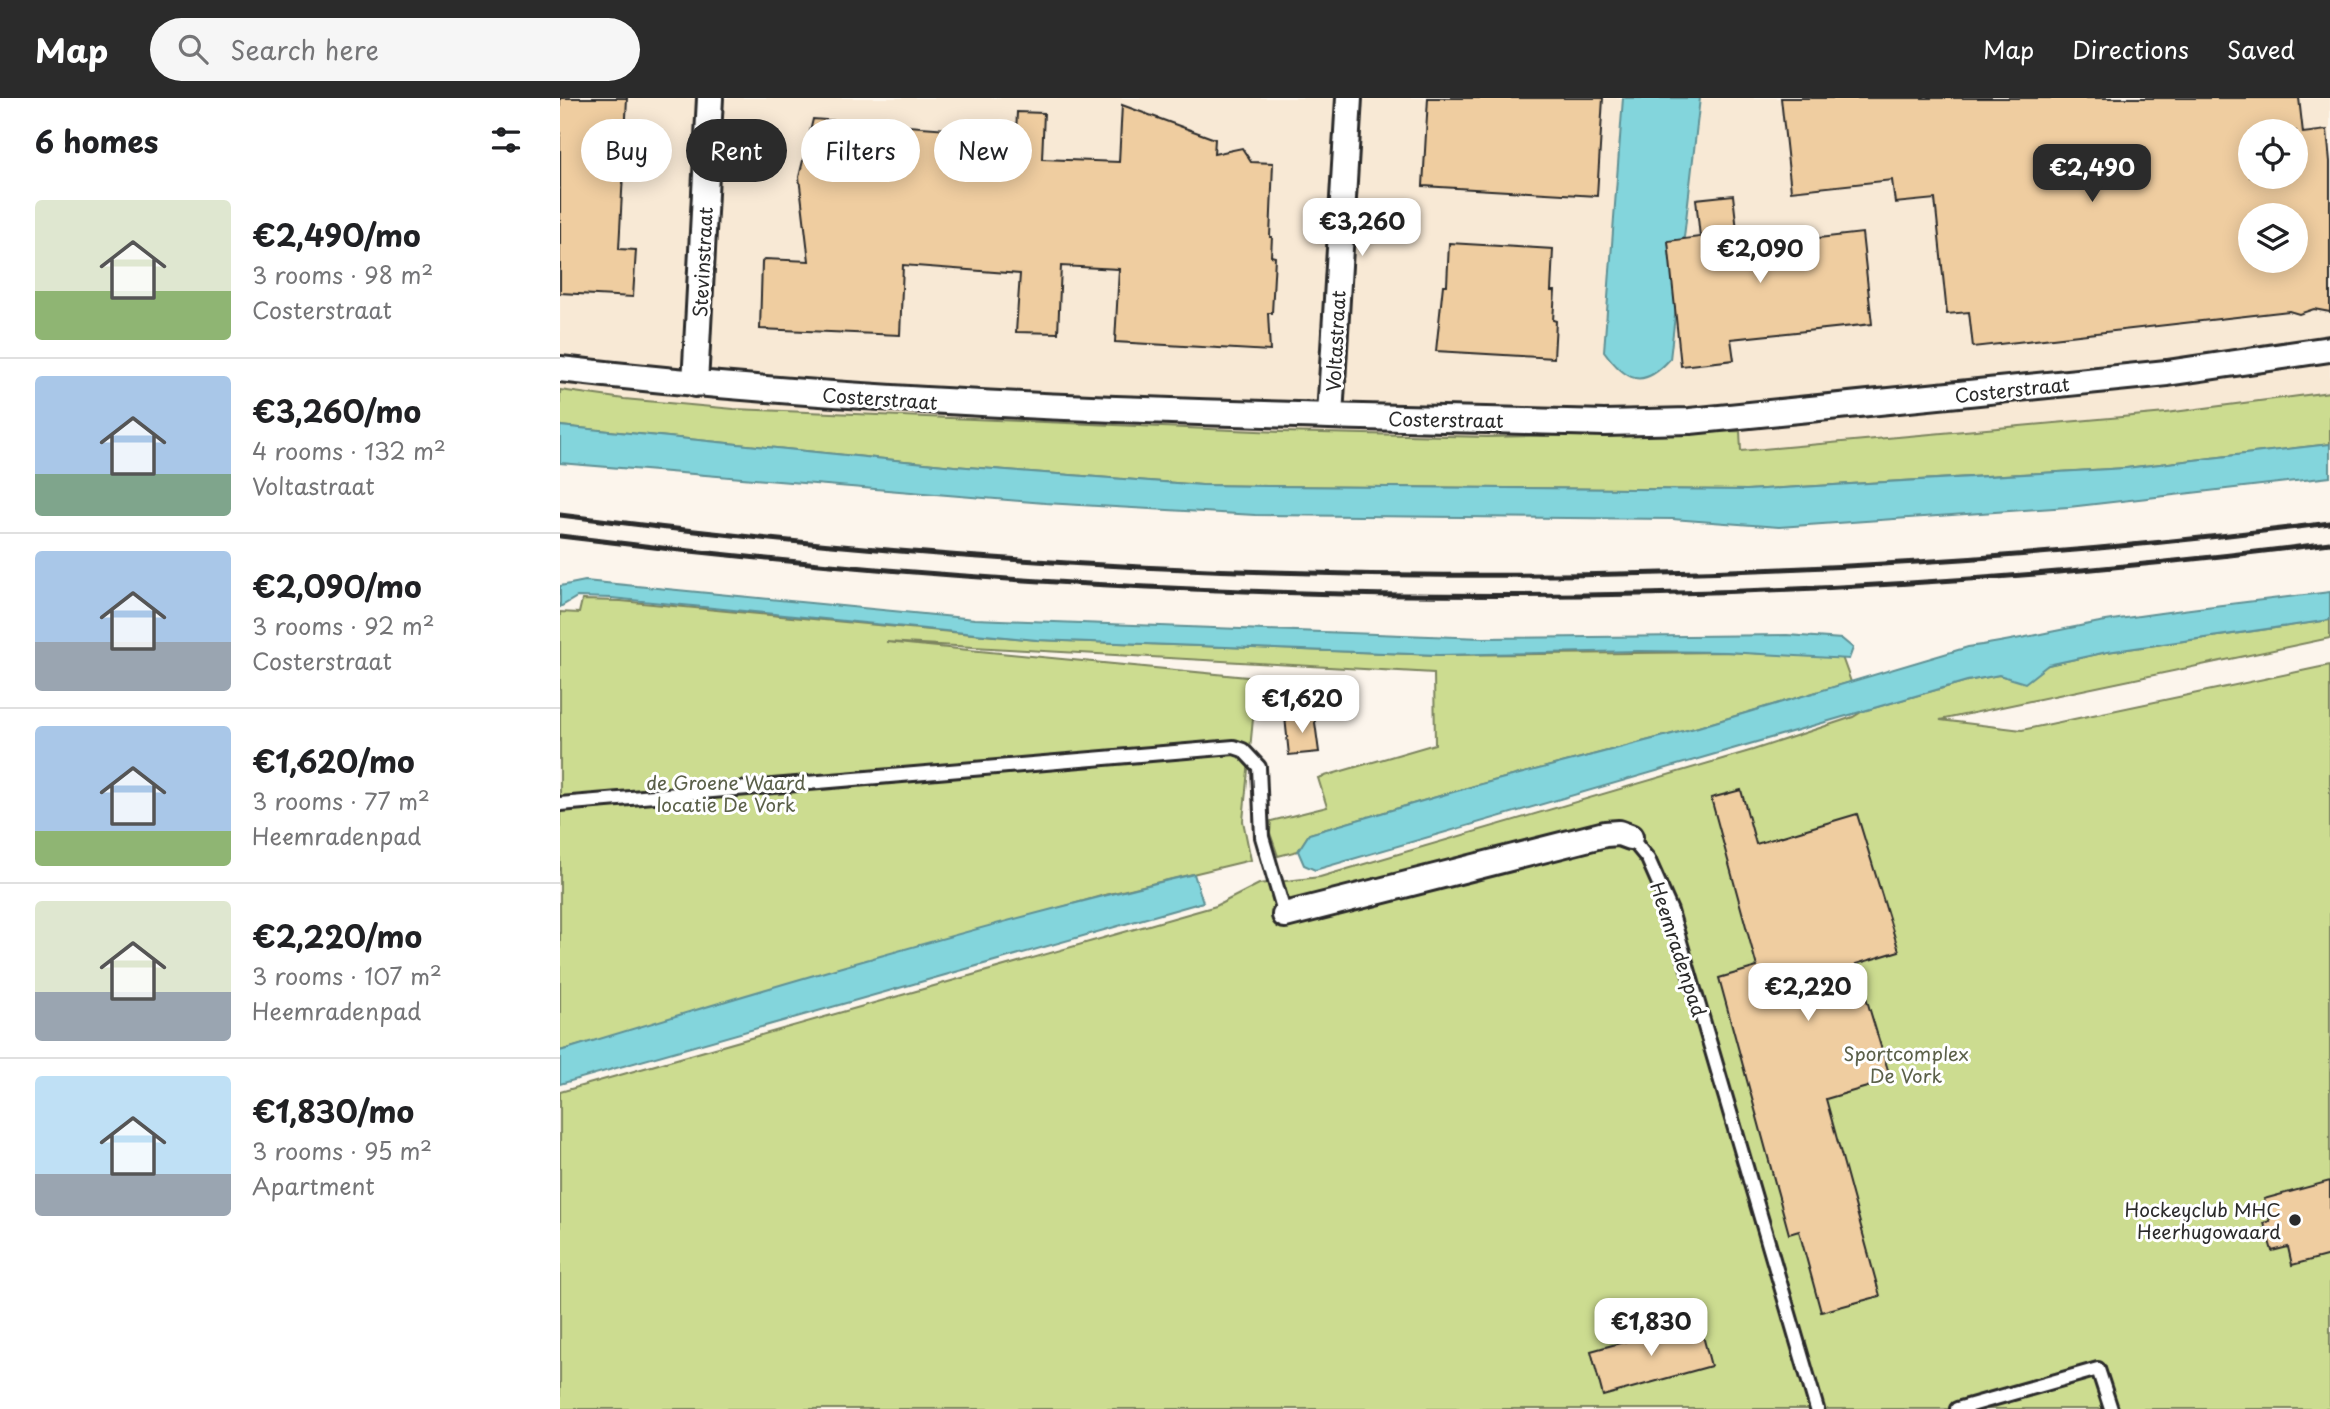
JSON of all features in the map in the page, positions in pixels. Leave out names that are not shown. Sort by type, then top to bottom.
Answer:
[{"type":"street","name":"Stevinstraat","points":[[695,384],[710,98]]},
{"type":"street","name":"Voltastraat","points":[[1330,416],[1349,98]]},
{"type":"street","name":"Costerstraat","points":[[560,369],[695,384],[954,403],[1604,423],[1690,421],[2167,373],[2330,349]]},
{"type":"street","name":"Heemradenpad","points":[[1285,915],[1605,834],[1619,833],[1630,837]]},
{"type":"lane","points":[[560,804],[1234,747],[1243,750],[1259,767],[1262,837],[1285,915]]},
{"type":"lane","name":"Heemradenpad","points":[[1630,837],[1648,859],[1671,911],[1817,1409]]},
{"type":"lane","points":[[1957,1409],[2098,1368],[2111,1409]]},
{"type":"shaded area","points":[[560,98],[2330,98],[2330,415],[1548,486],[560,396]]},
{"type":"green space","points":[[560,390],[734,409],[1281,432],[1487,437],[1740,431],[1741,451],[2166,413],[2330,392],[2330,444],[2126,468],[1747,490],[1202,485],[954,466],[560,426]]},
{"type":"green space","name":"de Groene Waard locatie De Vork","points":[[582,600],[621,601],[1037,640],[1439,655],[1727,652],[1842,657],[1851,682],[1695,728],[1474,786],[1309,834],[1298,851],[1278,856],[1270,833],[1271,821],[1327,807],[1318,778],[1435,744],[1434,673],[886,642],[1257,678],[1243,821],[1251,860],[1101,896],[560,1051],[560,612],[579,613]]},
{"type":"green space","name":"Sportcomplex De Vork","points":[[2330,620],[2330,638],[1940,720],[2022,730],[2330,665],[2330,1409],[560,1409],[560,1092],[1216,906],[1259,884],[1320,877],[1753,750],[1853,717],[1863,711],[1967,681],[1999,675],[2009,678],[2048,665],[2107,652]]},
{"type":"water","points":[[1623,98],[1700,98],[1670,359],[1660,369],[1642,378],[1627,375],[1604,351]]},
{"type":"water","points":[[560,426],[954,466],[1202,485],[1747,490],[2126,468],[2330,444],[2330,477],[2069,507],[1779,527],[1672,519],[1255,515],[1045,503],[560,463]]},
{"type":"water","points":[[585,581],[975,619],[1483,638],[1787,635],[1842,639],[1853,648],[1849,659],[1727,652],[1640,651],[1439,655],[1037,640],[611,598],[577,597],[560,607],[560,586]]},
{"type":"water","points":[[2330,592],[2330,620],[2107,652],[2048,665],[2025,683],[1999,675],[1967,681],[1315,870],[1304,865],[1298,851],[1309,834],[1474,786],[1695,728],[1968,647],[2134,617]]},
{"type":"water","points":[[1194,874],[1203,902],[560,1084],[560,1051],[955,935]]},
{"type":"building","points":[[560,98],[627,98],[626,119],[581,119],[581,182],[623,182],[619,249],[636,250],[633,297],[560,293]]},
{"type":"building","points":[[1428,98],[1603,98],[1597,196],[1423,186]]},
{"type":"building","points":[[1781,98],[2299,98],[2301,119],[2238,119],[2238,189],[2308,189],[2308,132],[2327,130],[2330,162],[2330,312],[2314,309],[2299,314],[2289,311],[1973,347],[1969,312],[1947,314],[1935,199],[1895,203],[1892,180],[1791,191]]},
{"type":"building","points":[[1122,105],[1215,139],[1214,154],[1242,148],[1251,162],[1273,163],[1270,237],[1271,256],[1275,257],[1272,313],[1268,313],[1270,351],[1115,342],[1119,269],[1061,266],[1058,333],[1016,332],[1020,274],[903,265],[900,335],[760,329],[762,262],[765,259],[809,261],[799,177],[801,169],[801,182],[920,182],[920,127],[934,128],[934,182],[1032,182],[1032,119],[1017,119],[1017,112],[1044,113],[1042,159],[1119,162]]},
{"type":"building","points":[[1733,195],[1738,239],[1756,237],[1757,245],[1862,233],[1872,324],[1731,339],[1734,360],[1681,366],[1668,241],[1700,237],[1696,199]]},
{"type":"building","points":[[1449,243],[1553,249],[1551,291],[1555,291],[1554,358],[1436,351],[1443,285],[1447,285]]},
{"type":"building","points":[[1314,715],[1319,752],[1289,755],[1285,717]]},
{"type":"building","points":[[1741,790],[1756,844],[1857,814],[1899,951],[1856,964],[1891,1080],[1826,1099],[1880,1296],[1821,1312],[1799,1231],[1789,1234],[1719,978],[1757,967],[1711,798]]},
{"type":"building","points":[[2330,1181],[2330,1255],[2292,1265],[2288,1247],[2272,1251],[2264,1223],[2270,1221],[2264,1199]]},
{"type":"building","points":[[1699,1321],[1711,1366],[1603,1396],[1591,1351]]},
{"type":"railway","points":[[560,515],[781,540],[1002,559],[1223,570],[1445,575],[1667,573],[1888,564],[2109,547],[2330,523]]},
{"type":"railway","points":[[560,536],[780,560],[1002,579],[1223,590],[1445,595],[1666,593],[1888,584],[2109,568],[2330,543]]},
{"type":"place","name":"Hockeyclub MHC Heerhugowaard","points":[[2295,1220]]}]
